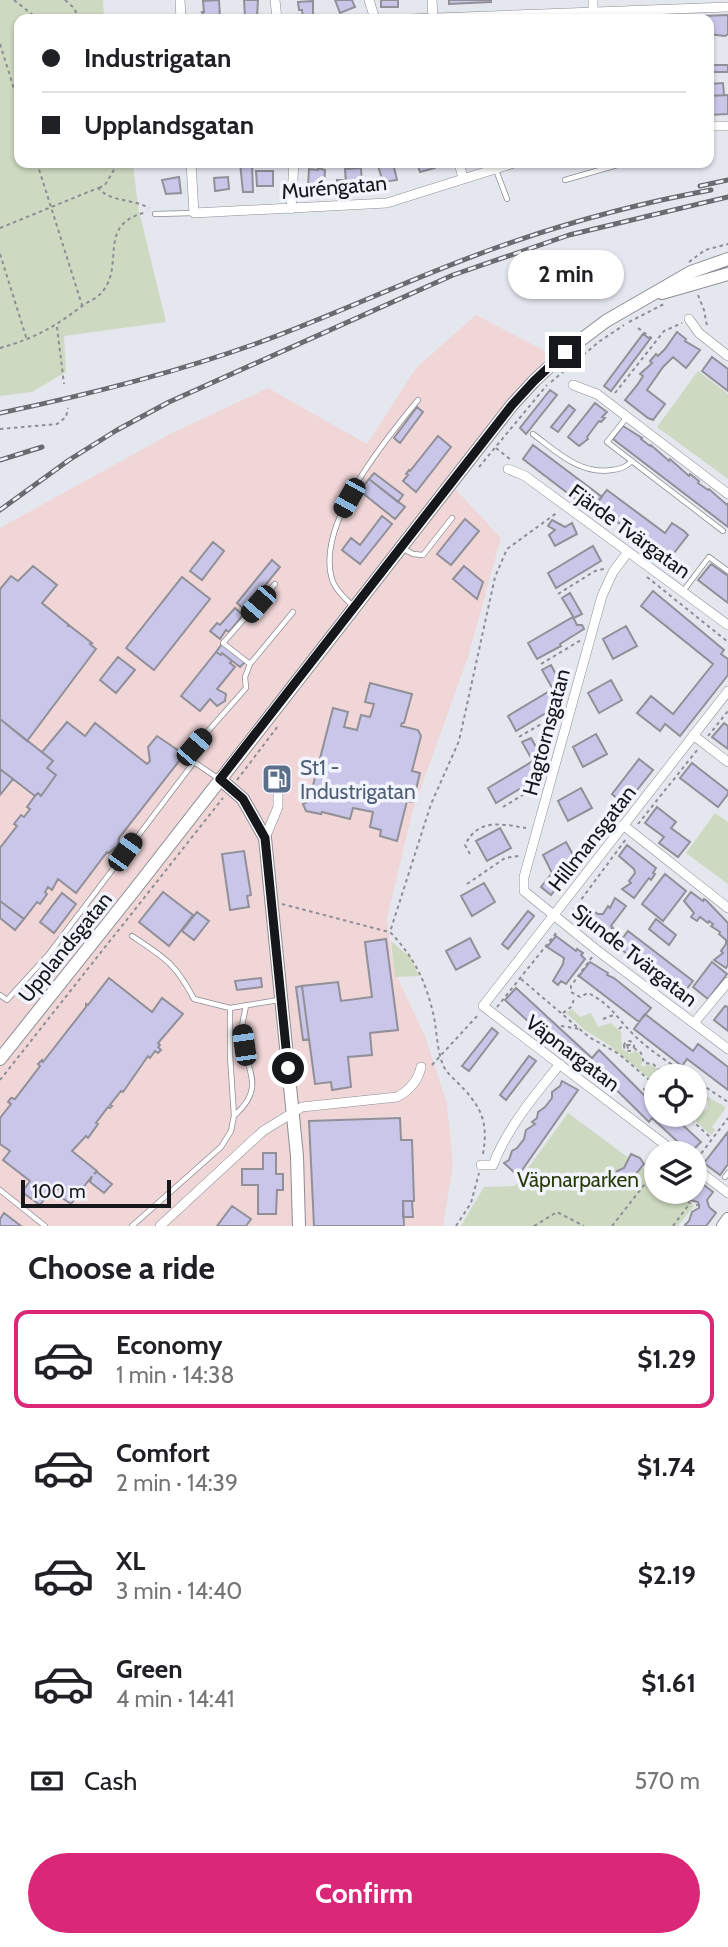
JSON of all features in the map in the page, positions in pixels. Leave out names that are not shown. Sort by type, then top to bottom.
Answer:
[{"type":"main road","points":[[724,260],[727,278]]},
{"type":"main road","name":"Upplandsgatan","points":[[0,1059],[512,405],[565,352],[606,321],[691,272],[724,260]]},
{"type":"main road","name":"Upplandsgatan","points":[[654,294],[727,278]]},
{"type":"main road","points":[[220,779],[243,799],[265,838],[297,1156],[299,1226]]},
{"type":"main road","points":[[723,1226],[728,1219]]},
{"type":"street","points":[[593,0],[597,14],[728,7]]},
{"type":"street","points":[[191,168],[194,213]]},
{"type":"street","points":[[291,209],[294,168]]},
{"type":"street","points":[[460,168],[463,178]]},
{"type":"street","name":"Muréngatan","points":[[194,213],[387,203],[496,168]]},
{"type":"street","points":[[689,319],[699,333],[728,356]]},
{"type":"street","points":[[573,385],[597,394],[728,494]]},
{"type":"street","name":"Fjärde Tvärgatan","points":[[508,469],[525,476],[728,625]]},
{"type":"street","name":"Hagtornsgatan","points":[[554,915],[524,891],[524,877],[602,596],[628,552]]},
{"type":"street","name":"Hillmansgatan","points":[[483,1006],[728,691]]},
{"type":"street","points":[[693,735],[728,762]]},
{"type":"street","points":[[265,838],[278,807],[278,795]]},
{"type":"street","points":[[623,825],[728,908]]},
{"type":"street","name":"Sjunde Tvärgatan","points":[[554,915],[728,1049]]},
{"type":"street","points":[[694,1023],[728,982]]},
{"type":"street","name":"Väpnargatan","points":[[483,1006],[660,1141]]},
{"type":"street","points":[[481,1165],[494,1164],[498,1151],[515,1124],[559,1064]]},
{"type":"street","points":[[160,1226],[263,1131],[302,1107],[397,1097],[416,1081],[421,1067]]},
{"type":"street","points":[[707,1176],[728,1193]]},
{"type":"lane","points":[[496,168],[507,199]]},
{"type":"lane","points":[[565,180],[600,168]]},
{"type":"lane","points":[[155,214],[194,213]]},
{"type":"lane","points":[[355,607],[338,592],[333,580],[330,550],[333,531],[367,468],[418,400]]},
{"type":"lane","points":[[626,417],[607,442],[723,531]]},
{"type":"lane","points":[[533,434],[573,463],[591,470],[620,469],[632,461]]},
{"type":"lane","points":[[401,548],[423,555],[452,518]]},
{"type":"lane","points":[[683,592],[709,557],[728,571]]},
{"type":"lane","points":[[250,664],[223,643],[275,584]]},
{"type":"lane","points":[[0,995],[7,1000],[48,955],[194,762],[194,747],[246,688],[245,677],[250,664],[293,612]]},
{"type":"lane","points":[[194,762],[220,779]]},
{"type":"lane","points":[[132,936],[165,957],[184,978],[194,999],[230,1008],[280,1000]]},
{"type":"lane","points":[[234,1116],[248,1103],[252,1094],[253,1081],[246,1060],[242,1031],[247,1005]]},
{"type":"lane","points":[[132,1226],[221,1146],[231,1131],[234,1116],[230,1008]]},
{"type":"lane","points":[[0,1191],[45,1226]]},
{"type":"path","points":[[15,0],[32,14]]},
{"type":"path","points":[[65,0],[77,14]]},
{"type":"path","points":[[0,44],[14,89]]},
{"type":"path","points":[[39,168],[82,306]]},
{"type":"path","points":[[0,228],[105,185],[115,168]]},
{"type":"path","points":[[98,188],[106,196],[138,202],[155,214]]},
{"type":"path","points":[[0,348],[27,340],[57,326],[101,293],[106,287],[118,232],[127,220],[136,215],[148,212],[155,214]]},
{"type":"path","points":[[690,259],[705,250],[728,244]]},
{"type":"path","points":[[0,254],[27,340]]},
{"type":"path","points":[[697,292],[705,310],[708,331]]},
{"type":"path","points":[[473,474],[531,402],[570,365],[627,323],[667,303]]},
{"type":"path","points":[[608,403],[655,341],[670,327],[689,319]]},
{"type":"path","points":[[57,326],[64,384]]},
{"type":"path","points":[[638,328],[655,341]]},
{"type":"path","points":[[0,429],[57,424],[66,417],[68,408]]},
{"type":"path","points":[[495,448],[510,460],[508,469]]},
{"type":"path","points":[[390,932],[431,804],[459,741],[495,578],[507,549],[566,506]]},
{"type":"path","points":[[558,594],[595,571],[618,565]]},
{"type":"path","points":[[641,570],[648,580],[728,642]]},
{"type":"path","points":[[541,664],[568,646],[591,636]]},
{"type":"path","points":[[519,737],[571,707]]},
{"type":"path","points":[[503,807],[538,785],[551,782]]},
{"type":"path","points":[[470,854],[465,845],[470,835],[479,828],[495,823],[538,830]]},
{"type":"path","points":[[467,884],[505,858],[531,855]]},
{"type":"path","points":[[271,901],[390,932],[420,971],[444,1069],[476,1102],[483,1116],[484,1147],[481,1165],[471,1203],[456,1226]]},
{"type":"path","points":[[593,956],[571,986],[571,992],[580,998],[588,993],[617,1013],[636,1037],[673,1064]]},
{"type":"path","points":[[520,979],[580,1029],[619,1054],[644,1076]]},
{"type":"path","points":[[563,1013],[571,1007],[575,996]]},
{"type":"path","points":[[603,1019],[617,1013]]},
{"type":"path","points":[[619,1029],[625,1024]]},
{"type":"path","points":[[561,1026],[580,1029]]},
{"type":"path","points":[[636,1037],[629,1046],[639,1051],[644,1063],[654,1064]]},
{"type":"path","points":[[639,1051],[644,1043]]},
{"type":"path","points":[[421,1067],[431,1067],[439,1055]]},
{"type":"path","points":[[707,1088],[728,1102]]},
{"type":"path","points":[[707,1148],[728,1118]]},
{"type":"path","points":[[700,1127],[713,1139]]},
{"type":"path","points":[[612,1226],[644,1185]]},
{"type":"path","points":[[673,1226],[690,1204]]},
{"type":"path","points":[[534,1226],[558,1212],[584,1226]]},
{"type":"shaded area","points":[[476,315],[551,354],[508,400],[448,481],[501,538],[468,657],[412,813],[387,919],[394,970],[425,1036],[447,1104],[453,1164],[443,1226],[0,1226],[0,528],[170,434],[268,388],[367,444],[416,368]]},
{"type":"green space","points":[[0,0],[103,0],[104,14],[14,14],[14,168],[134,168],[138,207],[166,322],[64,336],[66,372],[32,392],[0,396]]},
{"type":"green space","points":[[698,371],[728,394],[728,479],[657,427]]},
{"type":"green space","points":[[715,813],[728,822],[728,884],[686,853]]},
{"type":"green space","points":[[391,941],[411,958],[419,976],[395,977]]},
{"type":"green space","points":[[572,1009],[580,1017],[591,1013],[598,1027],[611,1023],[621,1032],[622,1049],[630,1054],[636,1050],[643,1059],[641,1065],[644,1067],[644,1074],[609,1045],[585,1030],[566,1013]]},
{"type":"green space","points":[[707,1097],[725,1109],[712,1127],[715,1130],[711,1135],[702,1127],[707,1127]]},
{"type":"green space","name":"Väpnarparken","points":[[568,1113],[644,1169],[644,1204],[694,1206],[678,1226],[461,1226],[484,1187],[515,1186]]},
{"type":"building","points":[[219,0],[220,14],[203,14],[203,1]]},
{"type":"building","points":[[244,0],[258,0],[257,14],[245,14]]},
{"type":"building","points":[[335,0],[352,0],[355,7],[340,13]]},
{"type":"building","points":[[381,0],[398,0],[398,7],[381,7]]},
{"type":"building","points":[[449,0],[491,0],[491,2],[449,4]]},
{"type":"building","points":[[313,1],[313,14],[302,14],[298,2]]},
{"type":"building","points":[[728,15],[728,34],[725,36],[714,35],[714,16]]},
{"type":"building","points":[[714,65],[728,65],[728,72],[714,72]]},
{"type":"building","points":[[723,83],[724,95],[714,96],[714,84]]},
{"type":"building","points":[[728,95],[728,114],[714,115],[714,96]]},
{"type":"building","points":[[241,168],[252,168],[253,192],[243,192]]},
{"type":"building","points":[[361,168],[362,185],[346,185],[345,169]]},
{"type":"building","points":[[379,168],[394,168],[397,180],[383,182]]},
{"type":"building","points":[[419,168],[435,168],[420,172]]},
{"type":"building","points":[[309,169],[325,170],[324,186],[308,186]]},
{"type":"building","points":[[256,171],[273,171],[273,186],[257,186]]},
{"type":"building","points":[[179,177],[181,193],[166,194],[162,180]]},
{"type":"building","points":[[228,177],[229,189],[215,191],[214,178]]},
{"type":"building","points":[[337,180],[343,180],[344,192],[329,193],[328,184],[337,183]]},
{"type":"building","points":[[677,332],[685,341],[700,350],[686,368],[673,357],[647,390],[665,404],[653,420],[625,400],[643,376],[640,374],[652,363],[650,361],[656,354],[658,356],[665,349]]},
{"type":"building","points":[[643,334],[650,339],[611,391],[604,386]]},
{"type":"building","points":[[712,357],[728,369],[728,391],[702,371]]},
{"type":"building","points":[[550,390],[557,395],[526,434],[520,428]]},
{"type":"building","points":[[595,403],[607,412],[602,417],[605,418],[599,421],[588,439],[579,446],[568,437]]},
{"type":"building","points":[[569,405],[575,410],[558,432],[551,427]]},
{"type":"building","points":[[417,407],[423,412],[400,443],[394,438]]},
{"type":"building","points":[[623,426],[689,476],[690,474],[727,505],[728,503],[728,527],[613,439]]},
{"type":"building","points":[[438,436],[451,447],[416,492],[403,481]]},
{"type":"building","points":[[533,445],[602,497],[591,511],[523,459]]},
{"type":"building","points":[[374,473],[403,495],[398,502],[369,479]]},
{"type":"building","points":[[369,479],[405,507],[395,519],[360,491]]},
{"type":"building","points":[[607,490],[665,533],[672,523],[688,535],[670,558],[655,547],[653,549],[595,505]]},
{"type":"building","points":[[382,516],[392,524],[360,564],[342,550],[351,538],[360,545]]},
{"type":"building","points":[[465,519],[479,531],[451,565],[437,554]]},
{"type":"building","points":[[552,520],[565,527],[572,523],[577,534],[555,546],[549,535],[555,530],[548,526]]},
{"type":"building","points":[[213,542],[224,551],[202,580],[190,571]]},
{"type":"building","points":[[593,546],[601,561],[556,588],[548,573]]},
{"type":"building","points":[[272,560],[280,567],[245,610],[237,603]]},
{"type":"building","points":[[711,564],[728,576],[728,603],[698,580]]},
{"type":"building","points":[[33,566],[57,585],[42,603],[96,649],[27,741],[0,719],[0,589],[11,576],[18,581]]},
{"type":"building","points":[[464,566],[483,582],[477,599],[453,579]]},
{"type":"building","points":[[182,577],[210,599],[154,670],[126,648]]},
{"type":"building","points":[[653,591],[724,650],[721,654],[728,659],[728,675],[680,736],[665,724],[660,731],[637,713],[651,696],[673,714],[713,664],[641,606]]},
{"type":"building","points":[[570,593],[582,614],[574,618],[562,598]]},
{"type":"building","points":[[235,608],[243,615],[220,639],[210,631],[217,623],[220,625]]},
{"type":"building","points":[[573,617],[577,625],[582,625],[584,629],[537,659],[528,643]]},
{"type":"building","points":[[626,626],[637,646],[613,659],[603,639]]},
{"type":"building","points":[[222,644],[245,662],[240,667],[222,653],[221,655],[216,652]]},
{"type":"building","points":[[216,652],[221,655],[222,653],[235,667],[217,689],[226,694],[225,701],[217,706],[210,699],[200,711],[181,696]]},
{"type":"building","points":[[118,657],[135,670],[116,693],[100,680]]},
{"type":"building","points":[[551,665],[562,686],[554,691],[542,670]]},
{"type":"building","points":[[611,680],[622,700],[599,713],[588,693]]},
{"type":"building","points":[[370,683],[412,694],[401,726],[418,730],[421,736],[412,771],[420,773],[413,802],[407,801],[397,841],[380,836],[381,830],[370,827],[373,812],[353,808],[350,819],[306,811],[303,804],[309,801],[333,708],[348,712],[344,727],[357,730],[361,715],[370,717],[374,704],[365,702]]},
{"type":"building","points":[[553,689],[561,704],[516,731],[508,716]]},
{"type":"building","points":[[0,719],[53,761],[47,768],[56,775],[41,796],[38,793],[35,796],[0,769]]},
{"type":"building","points":[[67,722],[85,736],[95,723],[147,764],[150,761],[148,747],[157,736],[183,756],[119,838],[118,845],[107,852],[76,893],[58,879],[52,890],[48,887],[40,904],[37,902],[24,919],[0,901],[0,848],[17,826],[14,824],[30,809],[27,807],[35,796],[38,793],[41,796],[56,775],[47,768],[53,761],[42,752]]},
{"type":"building","points":[[724,723],[728,726],[728,749],[712,737]]},
{"type":"building","points":[[596,734],[607,754],[583,767],[573,747]]},
{"type":"building","points":[[531,738],[542,758],[534,763],[522,742]]},
{"type":"building","points":[[639,759],[653,770],[625,805],[612,794]]},
{"type":"building","points":[[533,761],[541,776],[496,803],[488,788]]},
{"type":"building","points":[[692,763],[728,791],[718,807],[680,778]]},
{"type":"building","points":[[270,765],[285,769],[281,782],[266,777]]},
{"type":"building","points":[[0,769],[13,779],[0,795]]},
{"type":"building","points":[[581,788],[592,808],[568,821],[558,801]]},
{"type":"building","points":[[657,807],[676,822],[671,828],[690,842],[678,857],[659,843],[664,837],[645,823]]},
{"type":"building","points":[[500,828],[511,848],[487,861],[476,841]]},
{"type":"building","points":[[566,842],[577,862],[551,895],[541,887],[552,873],[543,855]]},
{"type":"building","points":[[627,845],[656,868],[651,880],[649,878],[634,898],[622,889],[631,883],[629,881],[635,873],[619,856]]},
{"type":"building","points":[[244,851],[251,895],[247,896],[249,907],[230,910],[222,854]]},
{"type":"building","points":[[665,874],[686,891],[663,921],[642,904]]},
{"type":"building","points":[[484,883],[495,902],[472,916],[461,896]]},
{"type":"building","points":[[163,892],[193,915],[169,946],[139,922]]},
{"type":"building","points":[[691,892],[707,901],[728,923],[726,968],[714,960],[723,953],[721,951],[726,940],[709,921],[708,923],[700,917],[697,921],[691,917],[694,913],[684,901]]},
{"type":"building","points":[[62,893],[76,904],[54,933],[40,922]]},
{"type":"building","points":[[615,898],[626,906],[611,926],[613,928],[603,936],[574,913],[581,903],[598,914],[603,914]]},
{"type":"building","points":[[0,901],[24,919],[15,930],[0,918]]},
{"type":"building","points":[[528,911],[534,916],[508,949],[502,944]]},
{"type":"building","points":[[197,912],[209,921],[194,940],[182,931]]},
{"type":"building","points":[[656,919],[676,935],[669,945],[649,929]]},
{"type":"building","points":[[628,931],[693,981],[681,996],[617,946]]},
{"type":"building","points":[[556,936],[583,953],[581,955],[585,959],[566,984],[561,981],[558,985],[553,981],[564,958],[547,947]]},
{"type":"building","points":[[470,938],[480,957],[456,970],[446,951]]},
{"type":"building","points":[[386,939],[398,1030],[370,1033],[372,1055],[348,1057],[351,1087],[332,1090],[331,1082],[315,1084],[302,986],[338,982],[341,1001],[372,997],[365,942]]},
{"type":"building","points":[[590,962],[651,1008],[639,1022],[579,976]]},
{"type":"building","points":[[712,962],[727,974],[708,999],[693,987]]},
{"type":"building","points":[[109,978],[152,1012],[162,998],[183,1014],[158,1043],[161,1050],[158,1053],[155,1051],[150,1058],[148,1056],[123,1092],[121,1091],[110,1105],[112,1106],[108,1107],[96,1123],[98,1124],[88,1138],[86,1136],[72,1151],[97,1171],[94,1174],[97,1172],[112,1184],[104,1193],[90,1182],[92,1176],[71,1204],[61,1197],[64,1193],[54,1186],[40,1205],[22,1192],[30,1181],[3,1160],[10,1151],[0,1144],[0,1118],[11,1104],[8,1102],[11,1098],[15,1099],[40,1066],[38,1064],[42,1060],[43,1062]]},
{"type":"building","points":[[261,978],[262,987],[237,990],[235,981]]},
{"type":"building","points":[[302,986],[309,1039],[303,1040],[296,987]]},
{"type":"building","points":[[516,988],[592,1058],[599,1050],[644,1095],[644,1117],[589,1063],[582,1071],[505,1000]]},
{"type":"building","points":[[725,1006],[728,1007],[728,1031],[714,1020]]},
{"type":"building","points":[[645,1014],[693,1051],[698,1044],[728,1067],[728,1090],[707,1074],[707,1064],[694,1064],[687,1059],[683,1064],[679,1064],[634,1029]]},
{"type":"building","points":[[492,1028],[498,1033],[469,1071],[462,1066]]},
{"type":"building","points":[[529,1056],[536,1061],[506,1100],[500,1095]]},
{"type":"building","points":[[562,1081],[578,1090],[518,1176],[504,1163],[524,1139],[526,1130],[535,1124],[532,1122],[537,1118],[538,1112],[552,1098],[552,1092]]},
{"type":"building","points":[[400,1118],[401,1140],[412,1140],[414,1201],[403,1201],[404,1226],[314,1226],[309,1121]]},
{"type":"building","points":[[662,1127],[685,1127],[700,1141],[677,1141]]},
{"type":"building","points":[[728,1132],[728,1164],[720,1175],[707,1165],[707,1159]]},
{"type":"building","points":[[263,1153],[276,1153],[276,1174],[283,1174],[283,1190],[277,1190],[276,1214],[258,1214],[258,1185],[242,1185],[242,1169],[263,1169]]},
{"type":"building","points":[[631,1154],[640,1158],[644,1164],[627,1185],[620,1183],[615,1175],[624,1168]]},
{"type":"building","points":[[707,1187],[713,1192],[707,1200]]},
{"type":"building","points":[[707,1200],[709,1207],[716,1213],[706,1226],[685,1226],[692,1212],[699,1208],[698,1204],[707,1204]]},
{"type":"building","points":[[403,1201],[412,1201],[413,1217],[403,1217]]},
{"type":"building","points":[[232,1206],[251,1219],[246,1226],[217,1226]]},
{"type":"building","points":[[4,1213],[21,1226],[0,1226]]},
{"type":"railway","points":[[700,186],[728,180]]},
{"type":"railway","points":[[0,413],[97,391],[192,365],[255,344],[439,269],[527,237],[631,207],[711,190]]},
{"type":"railway","points":[[0,510],[69,460],[169,402],[453,275],[569,235],[728,197]]},
{"type":"railway","points":[[0,460],[42,447]]},
{"type":"place","name":"St1 - Industrigatan","points":[[277,779]]},
{"type":"route","points":[[288,1068],[265,838],[243,799],[220,779],[512,405],[565,352]]}]
